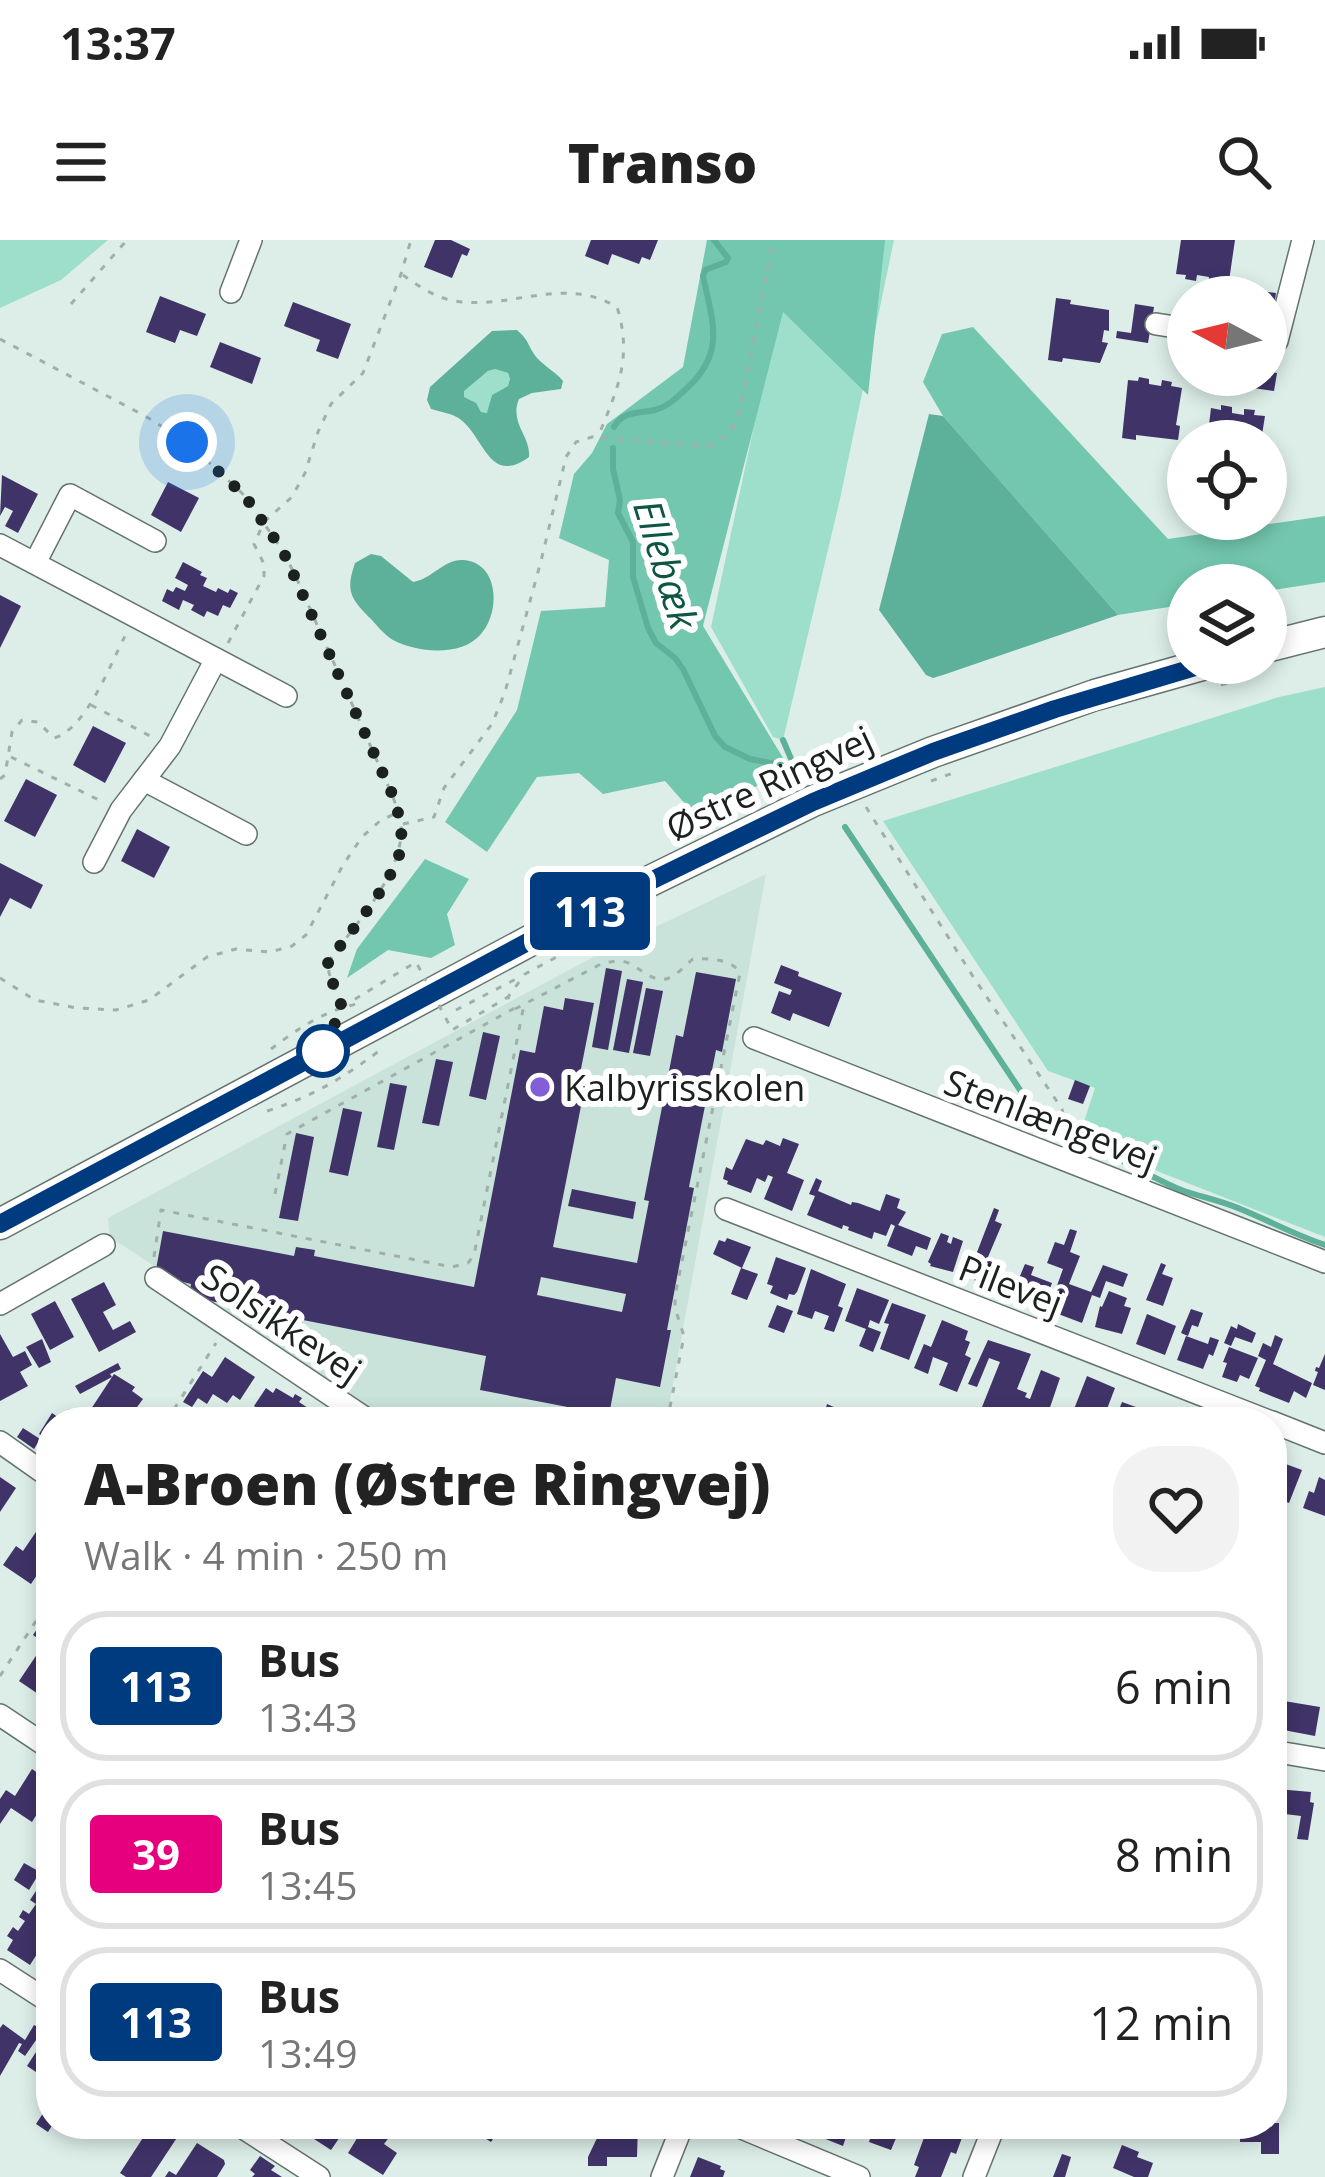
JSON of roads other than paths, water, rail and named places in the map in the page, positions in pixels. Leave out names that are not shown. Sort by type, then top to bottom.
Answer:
[{"type":"street","points":[[231,292],[251,240]]},
{"type":"street","points":[[1287,302],[1303,240]]},
{"type":"street","points":[[1156,324],[1167,325]]},
{"type":"street","points":[[35,563],[70,495],[155,541]]},
{"type":"street","points":[[0,544],[286,696]]},
{"type":"street","points":[[1287,651],[1325,632]]},
{"type":"street","points":[[94,862],[121,810],[170,746],[216,659]]},
{"type":"street","name":"Østre Ringvej","points":[[0,1224],[550,930],[813,802],[953,744],[1095,695],[1167,682]]},
{"type":"street","points":[[144,780],[246,834]]},
{"type":"street","name":"Stenlængevej","points":[[754,1038],[1325,1262]]},
{"type":"street","name":"Pilevej","points":[[726,1209],[1234,1407]]},
{"type":"street","points":[[0,1304],[104,1245]]},
{"type":"street","name":"Solsikkevej","points":[[156,1277],[349,1407]]},
{"type":"street","name":"Pilevej","points":[[1287,1428],[1325,1443]]},
{"type":"street","points":[[0,1442],[36,1467]]},
{"type":"street","points":[[0,1715],[36,1739]]},
{"type":"street","points":[[1287,1754],[1325,1760]]},
{"type":"street","points":[[0,1970],[36,1993]]},
{"type":"street","points":[[260,2139],[319,2177]]},
{"type":"street","points":[[662,2177],[676,2139]]},
{"type":"street","points":[[768,2139],[859,2177]]},
{"type":"street","points":[[974,2177],[989,2139]]},
{"type":"waterway","name":"Ellebæk","points":[[614,427],[627,415],[668,404],[707,363],[713,337],[703,276],[705,270],[728,258],[714,240]]},
{"type":"waterway","name":"Ellebæk","points":[[613,448],[618,513],[633,542],[633,577],[656,643],[683,669],[725,747],[750,759],[795,768]]},
{"type":"waterway","points":[[783,740],[795,768]]},
{"type":"waterway","name":"Ellebæk","points":[[845,827],[1055,1138]]},
{"type":"waterway","name":"Ellebæk","points":[[1071,1145],[1110,1156],[1175,1187],[1325,1245]]},
{"type":"place","name":"Kalbyrisskolen","points":[[540,1087]]}]
